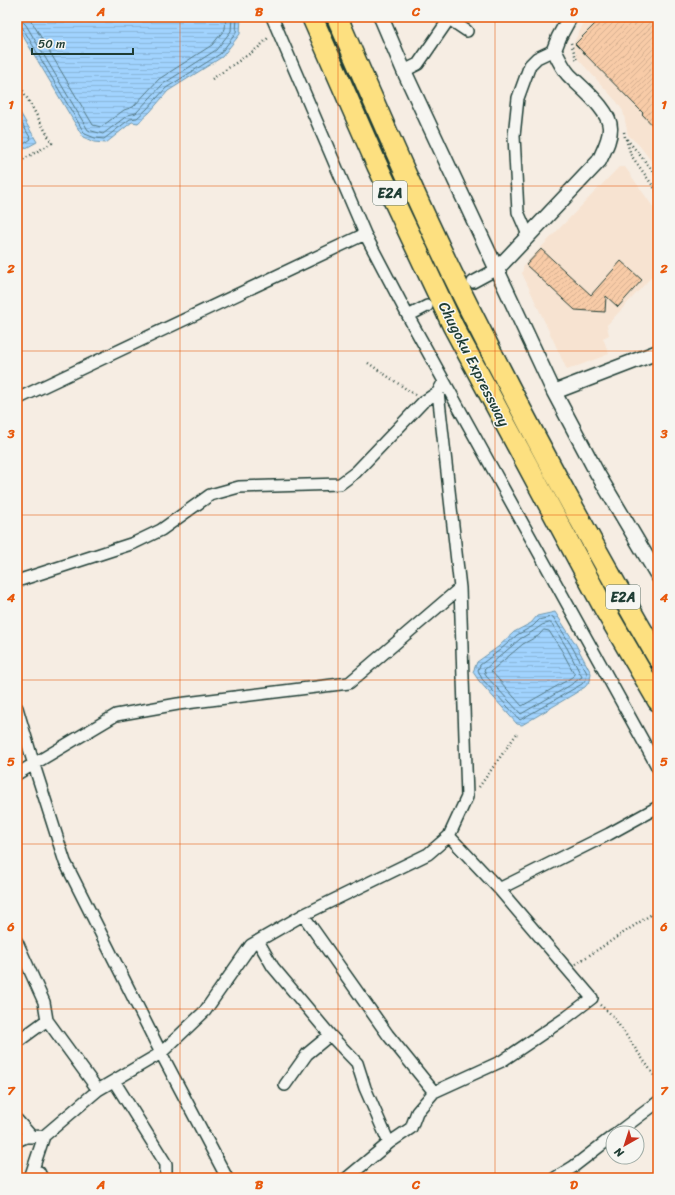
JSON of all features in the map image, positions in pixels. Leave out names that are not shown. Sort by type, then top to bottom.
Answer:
[{"type":"highway","name":"Chugoku Expressway","points":[[312,17],[377,165],[453,326],[575,555],[658,701]]},
{"type":"highway","name":"Chugoku Expressway","points":[[337,17],[394,149],[471,312],[594,544],[656,653]]},
{"type":"street","points":[[272,17],[365,234],[408,316],[658,768]]},
{"type":"street","points":[[381,17],[404,71],[554,392],[597,473],[658,576]]},
{"type":"street","points":[[528,235],[518,212],[514,136],[518,98],[530,65],[537,58],[554,50],[570,17]]},
{"type":"street","points":[[404,71],[418,64],[449,19],[467,31]]},
{"type":"street","points":[[473,282],[497,269],[599,160],[607,145],[611,128],[606,115],[599,105],[568,73],[561,64],[554,50]]},
{"type":"street","points":[[17,399],[365,234]]},
{"type":"street","points":[[408,316],[426,306]]},
{"type":"street","points":[[554,392],[658,352]]},
{"type":"street","points":[[17,581],[134,543],[161,530],[210,495],[239,487],[340,484],[356,472],[423,402],[438,392],[444,381]]},
{"type":"street","points":[[32,1174],[44,1136],[98,1090],[161,1053],[205,1011],[251,945],[303,915],[428,854],[449,836],[467,798],[460,588],[438,392]]},
{"type":"street","points":[[17,774],[116,715],[178,704],[349,683],[460,588]]},
{"type":"street","points":[[17,708],[65,862],[161,1053],[227,1178]]},
{"type":"street","points":[[499,889],[609,834],[658,807]]},
{"type":"street","points":[[346,1178],[389,1142],[411,1128],[417,1112],[434,1092],[502,1061],[567,1017],[592,998],[499,889],[449,836]]},
{"type":"street","points":[[303,915],[388,1035],[434,1092]]},
{"type":"street","points":[[258,941],[273,967],[330,1035],[357,1063],[365,1088],[389,1142]]},
{"type":"street","points":[[17,942],[44,1002],[47,1020],[98,1090]]},
{"type":"street","points":[[17,1042],[47,1020]]},
{"type":"street","points":[[284,1085],[307,1054],[330,1035]]},
{"type":"street","points":[[114,1081],[166,1164],[166,1178]]},
{"type":"street","points":[[628,1125],[658,1102]]},
{"type":"street","points":[[17,1120],[32,1137]]},
{"type":"street","points":[[17,1141],[26,1137],[44,1136]]},
{"type":"street","points":[[555,1178],[573,1167],[605,1142]]},
{"type":"street","points":[[32,1174],[39,1172],[42,1178]]},
{"type":"path","points":[[212,79],[258,48],[277,29]]},
{"type":"path","points":[[17,80],[52,143],[17,163]]},
{"type":"path","points":[[625,137],[631,155],[658,193]]},
{"type":"path","points":[[368,363],[409,390],[423,402]]},
{"type":"path","points":[[467,798],[473,795],[518,732]]},
{"type":"path","points":[[568,970],[658,910]]},
{"type":"path","points":[[592,998],[612,1015],[658,1081]]},
{"type":"shaded area","points":[[587,17],[658,17],[658,170],[639,145],[628,135],[623,111],[617,102],[577,58],[573,44]]},
{"type":"shaded area","points":[[619,167],[625,167],[658,214],[658,270],[607,325],[609,335],[603,338],[609,354],[567,370],[522,273],[524,265]]},
{"type":"water","points":[[17,17],[241,17],[240,34],[222,57],[168,91],[150,112],[138,123],[132,122],[106,143],[94,142],[83,137],[17,26]]},
{"type":"water","points":[[17,107],[37,142],[17,153]]},
{"type":"water","points":[[555,612],[575,643],[591,673],[590,681],[585,687],[522,725],[517,724],[479,681],[473,672],[477,662],[498,647],[514,632],[531,623],[537,616]]},
{"type":"building","points":[[602,17],[658,17],[658,131],[642,114],[643,113],[575,44]]},
{"type":"building","points":[[541,249],[591,295],[621,261],[642,280],[618,307],[606,296],[605,312],[575,310],[526,265]]}]
